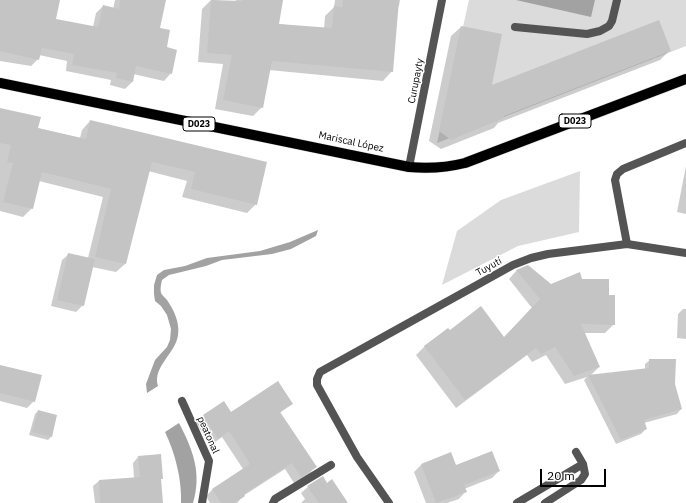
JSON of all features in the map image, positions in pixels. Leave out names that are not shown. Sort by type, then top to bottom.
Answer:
[{"type":"main road","name":"Mariscal López","points":[[0,83],[409,167],[428,169],[447,168],[465,163],[686,79]]},
{"type":"street","name":"Curupayty","points":[[409,167],[442,0]]},
{"type":"street","points":[[515,27],[587,34],[600,31],[609,26],[612,21],[617,0]]},
{"type":"street","points":[[627,244],[615,180],[617,174],[623,169],[686,143]]},
{"type":"street","name":"Tuyutí","points":[[389,503],[357,456],[317,385],[316,379],[320,372],[513,265],[531,258],[548,254],[627,244],[686,253]]},
{"type":"street","name":"peatonal","points":[[182,401],[209,461],[202,503]]},
{"type":"street","points":[[545,503],[581,480],[585,474],[583,464],[576,452]]},
{"type":"street","points":[[517,503],[583,464]]},
{"type":"street","points":[[274,501],[331,465]]},
{"type":"shaded area","points":[[469,0],[686,0],[686,46],[437,143]]},
{"type":"shaded area","points":[[516,0],[595,0],[591,17]]},
{"type":"shaded area","points":[[580,171],[579,232],[518,246],[442,285],[457,231],[501,200]]},
{"type":"shaded area","points":[[318,230],[316,236],[291,249],[272,254],[222,260],[206,266],[169,275],[162,280],[161,293],[174,312],[178,326],[178,335],[173,348],[158,373],[158,386],[147,393],[146,384],[155,360],[167,347],[170,340],[171,329],[167,315],[161,306],[155,301],[154,285],[157,275],[164,270],[185,266],[207,258],[260,251],[290,242]]},
{"type":"shaded area","points":[[179,423],[195,462],[197,482],[193,503],[181,503],[177,466],[165,432]]},
{"type":"building","points":[[0,0],[60,0],[56,19],[98,27],[103,5],[119,9],[120,0],[166,0],[160,28],[170,30],[167,47],[177,50],[172,74],[136,66],[133,82],[116,78],[117,73],[72,65],[74,54],[42,48],[39,60],[0,51]]},
{"type":"building","points":[[211,0],[283,0],[279,24],[332,28],[334,6],[342,7],[343,0],[399,0],[393,72],[272,61],[263,108],[223,100],[232,55],[207,53]]},
{"type":"building","points":[[659,20],[671,51],[504,116],[504,118],[451,140],[439,131],[461,26],[502,34],[492,85]]},
{"type":"building","points":[[0,108],[41,117],[38,128],[86,139],[90,120],[267,162],[257,205],[191,189],[195,172],[152,162],[126,264],[95,257],[111,189],[42,172],[33,209],[3,202],[13,163],[7,162],[11,145],[0,143]]},
{"type":"building","points":[[68,253],[95,259],[84,306],[57,300]]},
{"type":"building","points":[[528,265],[551,284],[580,272],[582,279],[609,279],[609,295],[615,295],[615,325],[581,324],[600,367],[574,376],[555,347],[541,354],[536,348],[465,400],[424,346],[448,328],[450,330],[481,306],[504,337],[540,299],[516,270]]},
{"type":"building","points":[[649,359],[676,359],[675,384],[682,409],[644,420],[647,429],[621,440],[588,375],[649,368]]},
{"type":"building","points":[[0,365],[42,375],[35,402],[0,393]]},
{"type":"building","points":[[278,381],[293,404],[280,412],[317,467],[301,477],[292,463],[244,494],[245,496],[235,503],[221,503],[212,489],[250,464],[229,431],[218,439],[203,415],[224,401],[231,412]]},
{"type":"building","points":[[38,410],[57,415],[52,437],[32,432]]},
{"type":"building","points":[[492,451],[500,471],[464,485],[467,492],[436,503],[421,464],[451,452],[456,465]]},
{"type":"building","points":[[161,454],[163,503],[100,503],[99,480],[140,477],[138,456]]},
{"type":"building","points":[[323,476],[327,483],[332,479],[348,503],[319,503],[307,486]]}]
